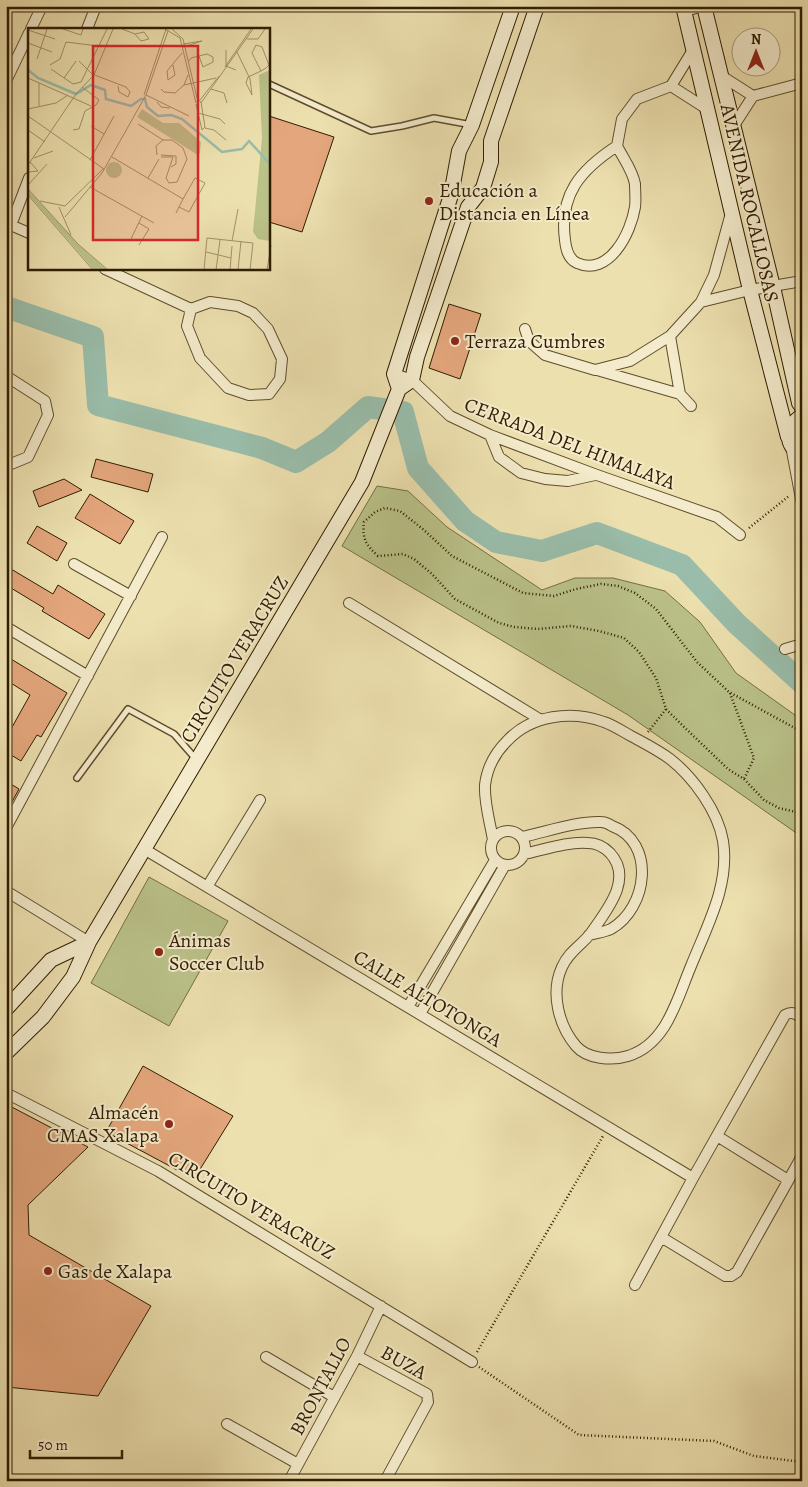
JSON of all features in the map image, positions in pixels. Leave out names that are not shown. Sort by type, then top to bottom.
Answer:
[{"type":"street","points":[[31,28],[42,6]]},
{"type":"street","points":[[87,28],[96,6]]},
{"type":"street","points":[[397,394],[394,374],[451,195],[459,151],[470,130],[513,6]]},
{"type":"street","points":[[397,394],[412,380],[417,357],[468,207],[483,188],[492,162],[492,141],[537,6]]},
{"type":"street","points":[[683,9],[704,6]]},
{"type":"street","name":"AVENIDA ROCALLOSAS","points":[[704,6],[773,287],[799,403],[802,407]]},
{"type":"street","name":"AVENIDA ROCALLOSAS","points":[[683,9],[750,290],[789,441],[802,504]]},
{"type":"street","points":[[6,81],[28,35]]},
{"type":"street","points":[[617,146],[600,157],[584,172],[570,193],[564,211],[563,230],[566,251],[574,262],[586,265],[601,264],[617,249],[629,228],[635,206],[634,182],[617,146],[622,119],[637,99],[672,86],[693,50]]},
{"type":"street","points":[[720,75],[753,96]]},
{"type":"street","points":[[733,127],[753,96],[802,83]]},
{"type":"street","points":[[672,86],[707,109]]},
{"type":"street","points":[[470,130],[492,141]]},
{"type":"street","points":[[722,174],[743,168]]},
{"type":"street","points":[[28,180],[8,225],[28,233]]},
{"type":"street","points":[[595,370],[630,361],[670,336],[701,302],[714,275],[731,212]]},
{"type":"street","points":[[107,270],[191,309],[210,302],[238,306],[253,313],[268,328],[282,359],[280,379],[269,394],[249,395],[228,388],[200,358],[187,326],[191,309]]},
{"type":"street","points":[[701,302],[750,290],[802,281]]},
{"type":"street","points":[[525,329],[529,341],[545,355],[680,394],[691,406]]},
{"type":"street","points":[[670,336],[680,394]]},
{"type":"street","name":"CERRADA DEL HIMALAYA","points":[[394,374],[412,380],[450,416],[490,435],[597,475],[717,516],[740,535]]},
{"type":"street","points":[[6,376],[45,401],[48,415],[28,457],[6,466]]},
{"type":"street","name":"CIRCUITO VERACRUZ","points":[[6,1053],[43,1017],[73,977],[89,942],[362,482],[397,394]]},
{"type":"street","points":[[802,416],[791,425],[789,441],[794,450],[802,455]]},
{"type":"street","points":[[490,435],[499,457],[520,473],[545,479],[568,481],[597,475]]},
{"type":"street","points":[[6,828],[162,537]]},
{"type":"street","points":[[74,564],[131,596]]},
{"type":"street","points":[[349,603],[541,720]]},
{"type":"street","points":[[6,627],[88,676]]},
{"type":"street","points":[[785,649],[802,644]]},
{"type":"street","points":[[522,837],[525,848],[524,854],[517,863],[505,865],[495,860],[491,850],[493,840],[485,798],[485,784],[488,771],[498,751],[514,733],[541,720],[559,716],[582,716],[606,722],[670,759],[695,785],[714,813],[723,841],[724,870],[718,902],[665,1028],[648,1047],[626,1057],[602,1058],[581,1052],[569,1038],[560,1018],[557,992],[561,968],[573,950],[589,935],[616,894],[619,867],[613,856],[604,847],[590,843],[577,843],[524,854]]},
{"type":"street","points":[[207,887],[260,800]]},
{"type":"street","points":[[489,817],[503,831],[513,832],[522,837],[583,823],[603,822],[622,829],[635,842],[641,857],[643,874],[635,903],[625,917],[611,929],[589,935]]},
{"type":"street","points":[[493,840],[503,831]]},
{"type":"street","name":"CALLE ALTOTONGA","points":[[144,850],[609,1126],[693,1178]]},
{"type":"street","points":[[408,1007],[495,860]]},
{"type":"street","points":[[420,1014],[505,865]]},
{"type":"street","points":[[6,891],[89,942]]},
{"type":"street","points":[[459,921],[469,928]]},
{"type":"street","points":[[6,1009],[51,960],[89,942]]},
{"type":"street","points":[[430,968],[442,975]]},
{"type":"street","points":[[635,1285],[785,1015],[789,1012],[802,1018]]},
{"type":"street","name":"CIRCUITO VERACRUZ","points":[[6,1093],[158,1171],[472,1362]]},
{"type":"street","points":[[717,1136],[788,1180]]},
{"type":"street","points":[[661,1237],[725,1276],[731,1276],[737,1272],[802,1156]]},
{"type":"street","name":"BRONTALLO","points":[[289,1481],[358,1356],[381,1306]]},
{"type":"street","name":"BUZA","points":[[358,1356],[426,1394],[428,1402],[385,1481]]},
{"type":"street","points":[[266,1357],[334,1397]]},
{"type":"street","points":[[227,1424],[298,1464]]},
{"type":"lane","points":[[270,84],[371,131],[434,118],[470,130]]},
{"type":"lane","points":[[78,778],[128,709],[174,734],[197,760]]},
{"type":"path","points":[[740,535],[798,488]]},
{"type":"path","points":[[802,732],[729,692],[697,662],[656,609],[635,593],[618,586],[601,584],[554,596],[523,594],[452,556],[400,511],[385,508],[375,512],[364,522],[362,534],[369,547],[378,556],[403,554],[414,559],[432,574],[455,599],[499,623],[514,627],[538,629],[571,626],[624,638],[639,652],[656,678],[666,709],[728,770],[744,779],[764,800],[779,808],[802,812]]},
{"type":"path","points":[[729,692],[754,758],[744,779]]},
{"type":"path","points":[[641,742],[666,709]]},
{"type":"path","points":[[609,1126],[472,1362],[579,1435],[714,1441],[754,1456],[802,1462]]},
{"type":"green space","points":[[377,486],[408,491],[447,527],[542,590],[575,578],[613,578],[665,591],[700,622],[736,673],[802,720],[802,837],[628,715],[342,546]]},
{"type":"green space","name":"Ánimas Soccer Club","points":[[149,877],[228,921],[169,1026],[91,983]]},
{"type":"building","points":[[270,116],[334,137],[302,232],[270,222]]},
{"type":"building","name":"Terraza Cumbres","points":[[449,304],[481,314],[460,379],[429,368]]},
{"type":"building","points":[[96,459],[153,474],[148,492],[91,477]]},
{"type":"building","points":[[64,479],[82,490],[39,507],[33,491]]},
{"type":"building","points":[[90,494],[134,521],[120,544],[75,518]]},
{"type":"building","points":[[37,526],[67,543],[57,561],[27,543]]},
{"type":"building","points":[[6,566],[53,594],[58,585],[105,614],[89,639],[42,611],[44,608],[6,585]]},
{"type":"building","points":[[6,656],[67,693],[41,737],[37,735],[21,761],[6,752],[6,733],[11,729],[30,695],[6,680]]},
{"type":"building","points":[[6,781],[19,789],[6,813]]},
{"type":"building","name":"Almacén CMAS Xalapa","points":[[143,1066],[233,1116],[194,1179],[106,1132]]},
{"type":"building","name":"Gas de Xalapa","points":[[6,1104],[88,1147],[28,1205],[29,1235],[151,1306],[98,1396],[6,1387]]},
{"type":"waterway","points":[[6,307],[93,337],[98,405],[262,448],[296,462],[328,442],[368,407],[403,412],[418,468],[465,521],[496,542],[542,551],[597,533],[682,565],[736,623],[802,683]]},
{"type":"place","name":"Educación a Distancia en Línea","points":[[429,201]]},
{"type":"place","name":"Terraza Cumbres","points":[[455,341]]},
{"type":"place","name":"Ánimas Soccer Club","points":[[159,952]]},
{"type":"place","name":"Almacén CMAS Xalapa","points":[[169,1124]]},
{"type":"place","name":"Gas de Xalapa","points":[[48,1271]]}]
